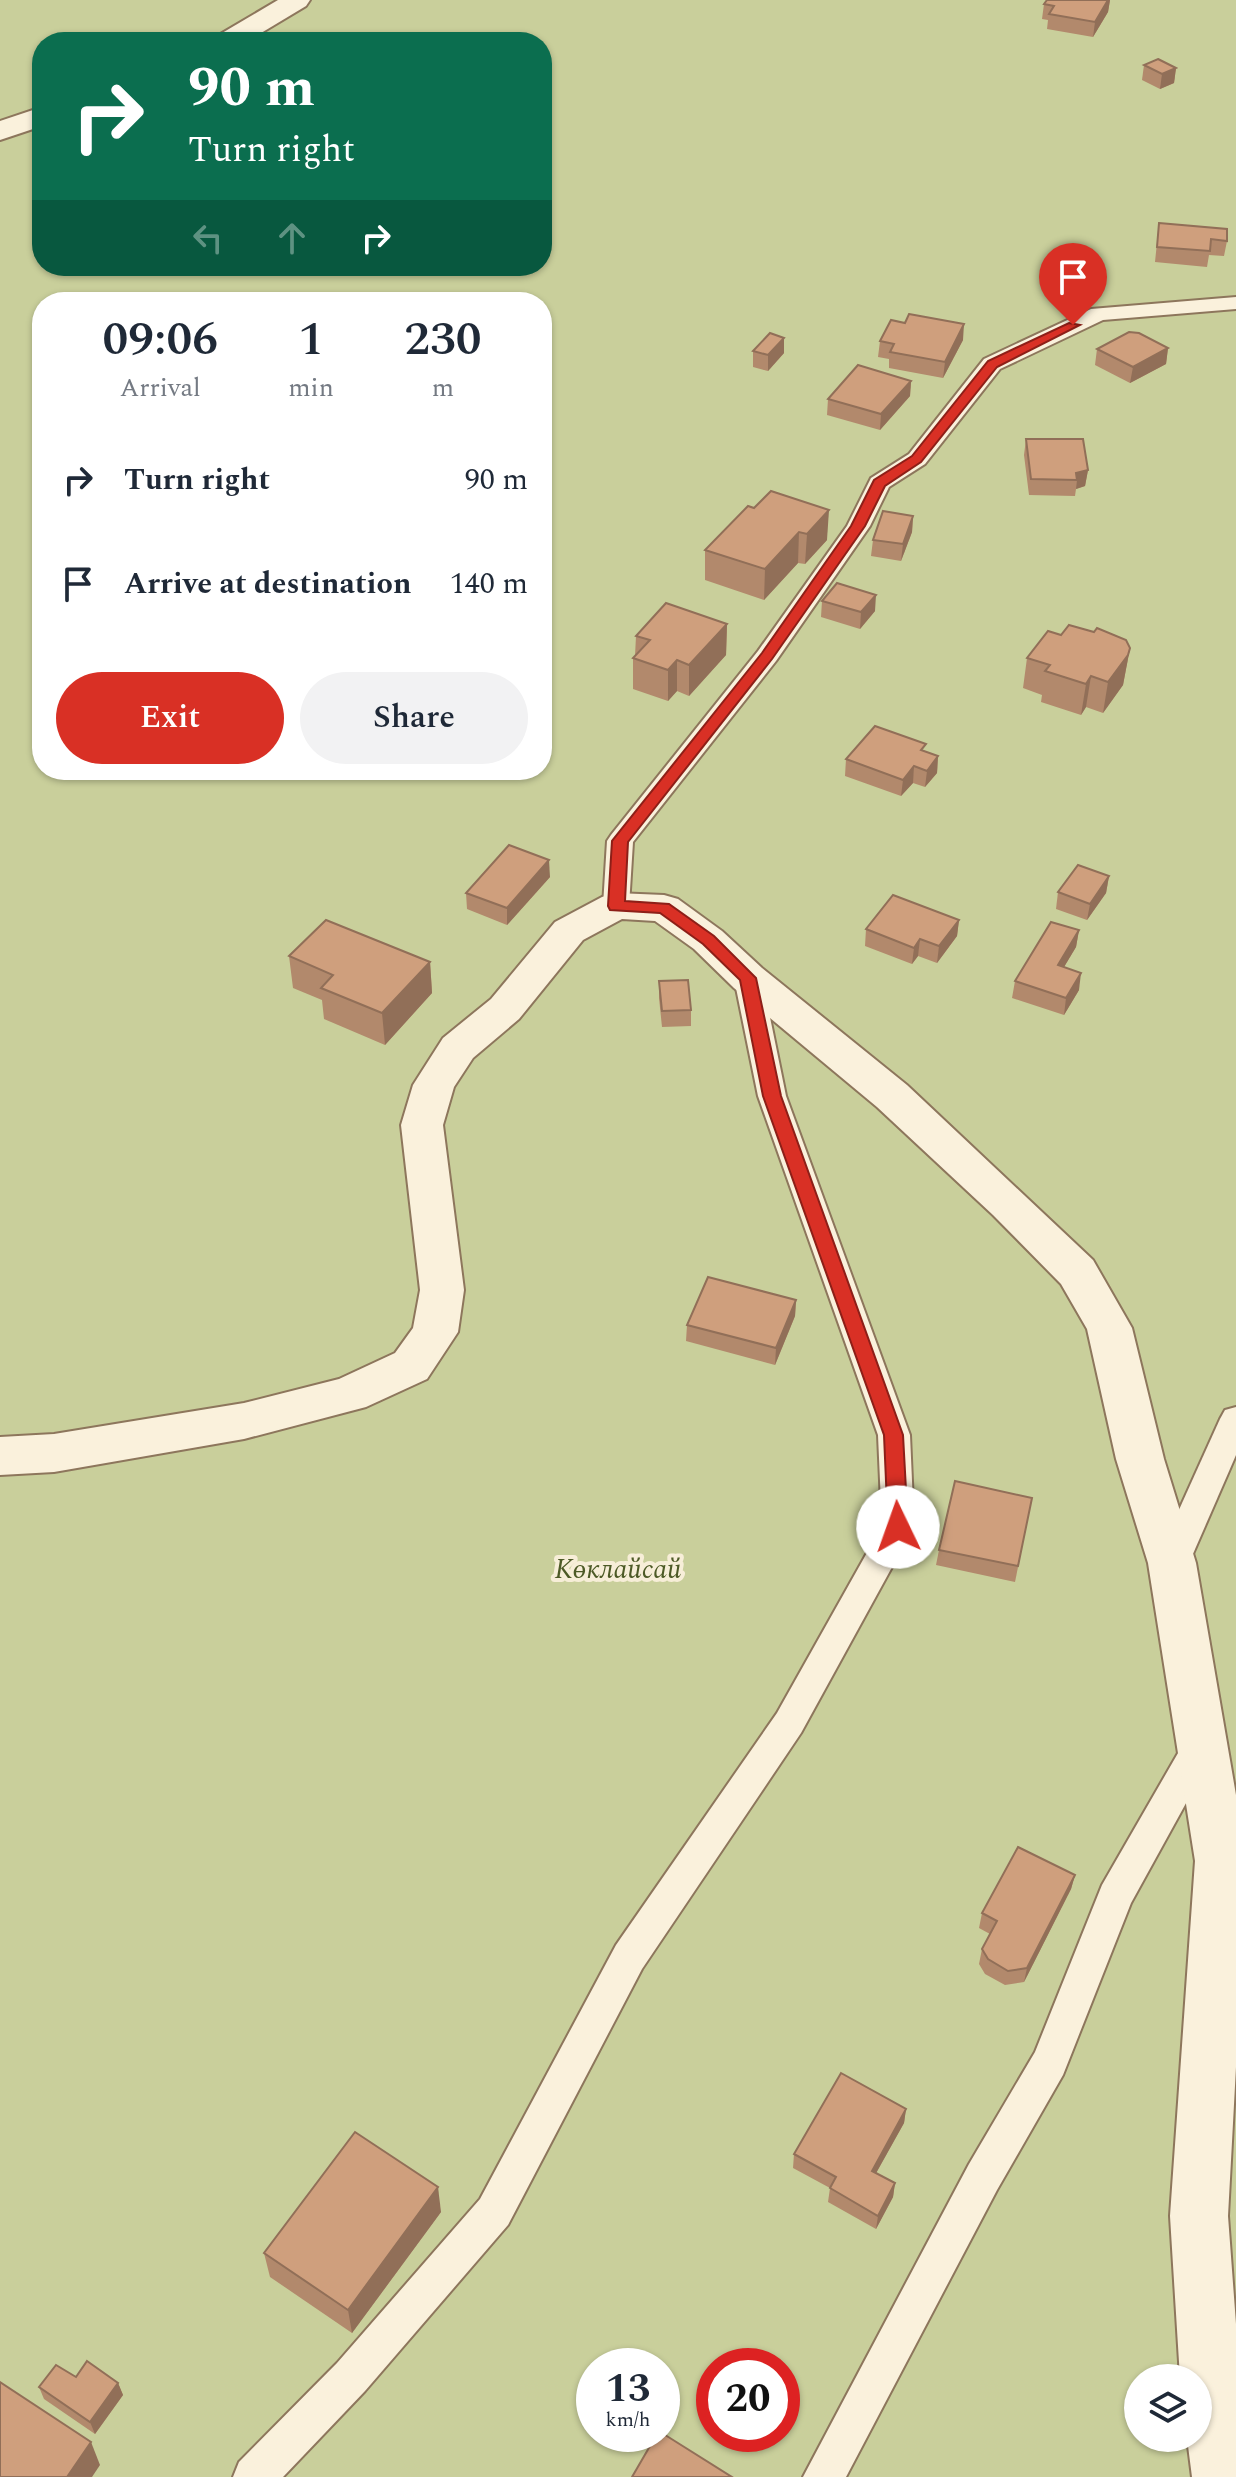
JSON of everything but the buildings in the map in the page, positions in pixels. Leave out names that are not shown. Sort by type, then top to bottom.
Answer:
[{"type":"street","points":[[244,32],[297,0]]},
{"type":"street","points":[[0,131],[32,120]]},
{"type":"street","points":[[0,1456],[54,1453],[181,1434],[291,1410],[350,1394],[411,1366],[435,1332],[442,1290],[422,1125],[434,1085],[458,1048],[505,1009],[569,931],[616,906],[664,908],[708,940],[748,978],[892,1096],[1008,1204],[1077,1272],[1109,1328],[1140,1459],[1172,1563],[1221,1861],[1199,2216],[1211,2390],[1223,2477]]},
{"type":"lane","points":[[616,906],[620,841],[767,656],[858,526],[879,483],[917,459],[992,364],[1099,314],[1236,303]]},
{"type":"lane","points":[[254,2477],[351,2377],[494,2212],[629,1957],[789,1723],[898,1527],[894,1435],[772,1096],[748,978]]},
{"type":"lane","points":[[1172,1563],[1236,1419]]},
{"type":"lane","points":[[824,2477],[983,2177],[1050,2062],[1115,1896],[1202,1743]]},
{"type":"green space","name":"Көклайсай","points":[[0,0],[1236,0],[1236,2477],[0,2477]]},
{"type":"route","points":[[898,1527],[894,1435],[772,1096],[748,978],[708,940],[664,908],[616,906],[620,841],[767,656],[858,526],[879,483],[917,459],[954,408],[992,364],[1073,325]]}]
